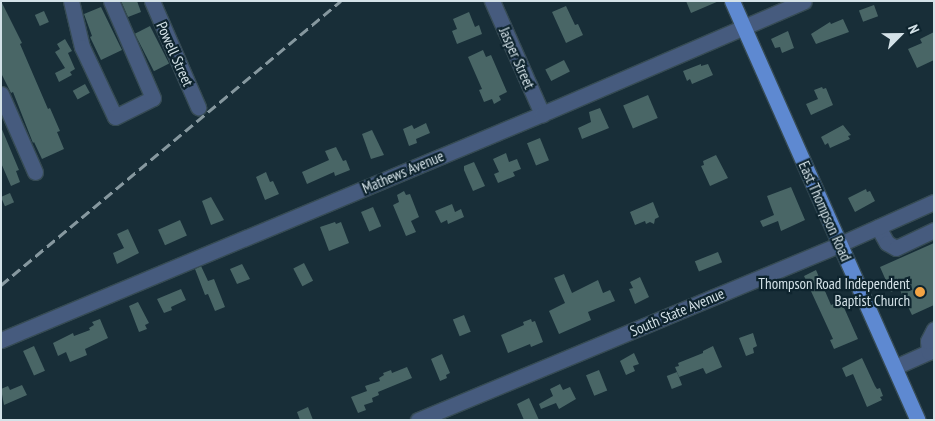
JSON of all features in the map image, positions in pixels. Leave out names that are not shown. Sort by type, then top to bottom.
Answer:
[{"type":"main road","name":"East Thompson Road","points":[[732,1],[918,420]]},
{"type":"street","points":[[70,1],[82,47],[115,117],[153,98],[110,1]]},
{"type":"street","name":"Powell Street","points":[[152,1],[198,107]]},
{"type":"street","name":"Jasper Street","points":[[492,1],[542,114]]},
{"type":"street","name":"Mathews Avenue","points":[[1,340],[542,114],[804,1]]},
{"type":"street","points":[[1,94],[35,172]]},
{"type":"street","name":"South State Avenue","points":[[418,420],[840,244],[934,202]]},
{"type":"street","points":[[878,227],[886,243],[896,248],[934,230]]},
{"type":"street","points":[[895,367],[929,352],[928,341],[934,329]]},
{"type":"building","points":[[1,1],[22,43],[20,44],[48,109],[50,108],[60,131],[57,132],[64,149],[42,159],[33,143],[13,92],[11,93],[1,73]]},
{"type":"building","points":[[121,1],[137,1],[141,12],[128,17]]},
{"type":"building","points":[[686,1],[719,1],[691,13]]},
{"type":"building","points":[[874,5],[878,16],[863,22],[859,10]]},
{"type":"building","points":[[566,6],[575,25],[578,24],[583,35],[566,43],[552,12]]},
{"type":"building","points":[[101,7],[122,50],[101,60],[90,37],[92,36],[84,14]]},
{"type":"building","points":[[44,11],[49,22],[40,26],[35,15]]},
{"type":"building","points":[[469,12],[475,27],[479,25],[482,34],[457,44],[452,31],[457,29],[453,19]]},
{"type":"building","points":[[843,19],[849,32],[816,44],[811,34],[830,22],[831,24]]},
{"type":"building","points":[[150,26],[169,63],[154,71],[135,34]]},
{"type":"building","points":[[788,31],[794,48],[782,53],[780,47],[775,48],[771,39]]},
{"type":"building","points":[[934,32],[934,60],[917,68],[908,49],[922,43],[920,39]]},
{"type":"building","points":[[65,39],[72,51],[68,53],[75,69],[70,72],[72,75],[59,82],[55,73],[65,68],[55,52],[60,49],[57,44]]},
{"type":"building","points":[[483,50],[486,57],[491,55],[507,92],[499,96],[501,100],[494,104],[492,99],[484,102],[479,90],[482,89],[468,57]]},
{"type":"building","points":[[564,60],[570,72],[551,81],[545,70]]},
{"type":"building","points":[[701,64],[701,66],[708,64],[713,75],[692,84],[690,79],[687,81],[683,71]]},
{"type":"building","points":[[85,84],[90,93],[78,100],[73,91]]},
{"type":"building","points":[[822,87],[823,89],[826,88],[833,105],[811,115],[806,104],[818,99],[814,90]]},
{"type":"building","points":[[648,95],[658,118],[633,129],[623,106]]},
{"type":"building","points":[[600,108],[609,128],[582,139],[578,128],[591,122],[589,112]]},
{"type":"building","points":[[426,123],[430,133],[416,139],[417,143],[409,146],[403,129],[412,125],[414,129]]},
{"type":"building","points":[[843,125],[851,135],[848,136],[850,139],[830,148],[828,143],[825,145],[821,137]]},
{"type":"building","points":[[1,127],[19,170],[16,171],[20,182],[11,186],[1,163]]},
{"type":"building","points":[[372,130],[384,155],[371,159],[362,134]]},
{"type":"building","points":[[540,138],[549,160],[536,165],[527,143]]},
{"type":"building","points":[[336,147],[343,161],[346,160],[350,170],[335,176],[334,172],[307,184],[302,172],[329,160],[325,151]]},
{"type":"building","points":[[506,153],[509,162],[517,159],[521,169],[513,172],[515,176],[498,183],[494,174],[499,172],[493,159]]},
{"type":"building","points":[[716,155],[728,178],[710,186],[701,166],[704,165],[703,161]]},
{"type":"building","points":[[474,162],[485,186],[473,191],[464,166]]},
{"type":"building","points":[[266,172],[270,182],[273,181],[279,194],[265,200],[256,177]]},
{"type":"building","points":[[791,187],[805,220],[781,231],[778,221],[763,227],[760,221],[774,215],[767,196]]},
{"type":"building","points":[[866,189],[867,192],[870,191],[875,201],[855,212],[848,198]]},
{"type":"building","points":[[404,191],[406,195],[410,194],[419,217],[411,221],[416,232],[406,236],[393,205],[399,202],[397,195]]},
{"type":"building","points":[[10,193],[14,202],[5,206],[1,197]]},
{"type":"building","points":[[211,197],[224,220],[211,225],[202,201]]},
{"type":"building","points":[[653,202],[659,217],[655,219],[654,224],[650,222],[646,224],[645,221],[635,225],[630,212]]},
{"type":"building","points":[[452,204],[455,212],[461,209],[464,217],[448,224],[447,220],[441,223],[435,211]]},
{"type":"building","points":[[373,207],[381,226],[369,231],[361,212]]},
{"type":"building","points":[[180,220],[187,236],[165,245],[158,230]]},
{"type":"building","points":[[335,222],[336,224],[341,222],[349,243],[329,251],[320,227]]},
{"type":"building","points":[[128,229],[139,253],[117,264],[113,253],[124,248],[117,234]]},
{"type":"building","points":[[934,243],[934,305],[912,315],[899,288],[891,292],[880,267]]},
{"type":"building","points":[[718,252],[722,262],[699,272],[695,261]]},
{"type":"building","points":[[304,263],[313,281],[302,286],[293,268]]},
{"type":"building","points":[[242,264],[250,279],[237,284],[230,269]]},
{"type":"building","points":[[201,266],[208,281],[214,279],[225,307],[215,311],[208,294],[205,295],[195,269]]},
{"type":"building","points":[[816,270],[831,305],[841,301],[858,339],[834,349],[830,340],[833,339],[804,276]]},
{"type":"building","points":[[564,274],[572,293],[598,280],[603,293],[610,290],[615,301],[588,312],[591,320],[559,334],[549,311],[565,303],[554,278]]},
{"type":"building","points":[[640,277],[649,297],[635,304],[629,289],[633,288],[630,282]]},
{"type":"building","points":[[181,289],[186,300],[171,307],[172,310],[164,313],[157,299]]},
{"type":"building","points":[[138,302],[149,323],[145,325],[147,329],[139,332],[129,306]]},
{"type":"building","points":[[464,315],[471,332],[460,336],[453,319]]},
{"type":"building","points":[[100,319],[108,338],[85,349],[87,355],[70,362],[66,352],[58,356],[53,343],[73,333],[74,336],[90,330],[89,328],[94,325],[92,322]]},
{"type":"building","points":[[531,319],[532,322],[535,321],[543,342],[531,347],[530,344],[508,353],[501,335],[524,325],[523,322]]},
{"type":"building","points":[[753,333],[757,346],[753,348],[754,353],[746,356],[739,338]]},
{"type":"building","points":[[34,346],[45,371],[34,376],[23,351]]},
{"type":"building","points":[[713,346],[722,367],[706,374],[703,368],[679,377],[675,367],[679,366],[678,363],[703,353],[703,351]]},
{"type":"building","points":[[634,353],[639,364],[633,366],[635,371],[626,375],[620,361]]},
{"type":"building","points":[[442,354],[450,373],[446,375],[447,378],[440,381],[431,359]]},
{"type":"building","points":[[862,358],[875,386],[877,389],[880,388],[883,396],[880,397],[882,400],[867,407],[853,374],[846,377],[842,368]]},
{"type":"building","points":[[407,367],[412,378],[378,392],[379,395],[372,398],[373,402],[364,405],[366,410],[358,413],[351,397],[367,391],[365,386],[380,381],[379,378],[384,375],[383,373],[391,370],[392,373]]},
{"type":"building","points":[[599,370],[607,390],[594,396],[586,375]]},
{"type":"building","points":[[677,372],[682,385],[672,389],[667,376]]},
{"type":"building","points":[[560,384],[563,390],[570,387],[576,399],[559,409],[556,403],[541,409],[539,404],[553,396],[550,389]]},
{"type":"building","points":[[22,385],[27,395],[4,405],[1,389],[8,386],[10,390]]},
{"type":"building","points":[[529,398],[539,420],[524,420],[517,404]]},
{"type":"building","points":[[308,407],[313,420],[300,420],[297,412]]},
{"type":"railway","points":[[1,285],[341,1]]},
{"type":"place","name":"Thompson Road Independent Baptist Church","points":[[920,292]]}]
